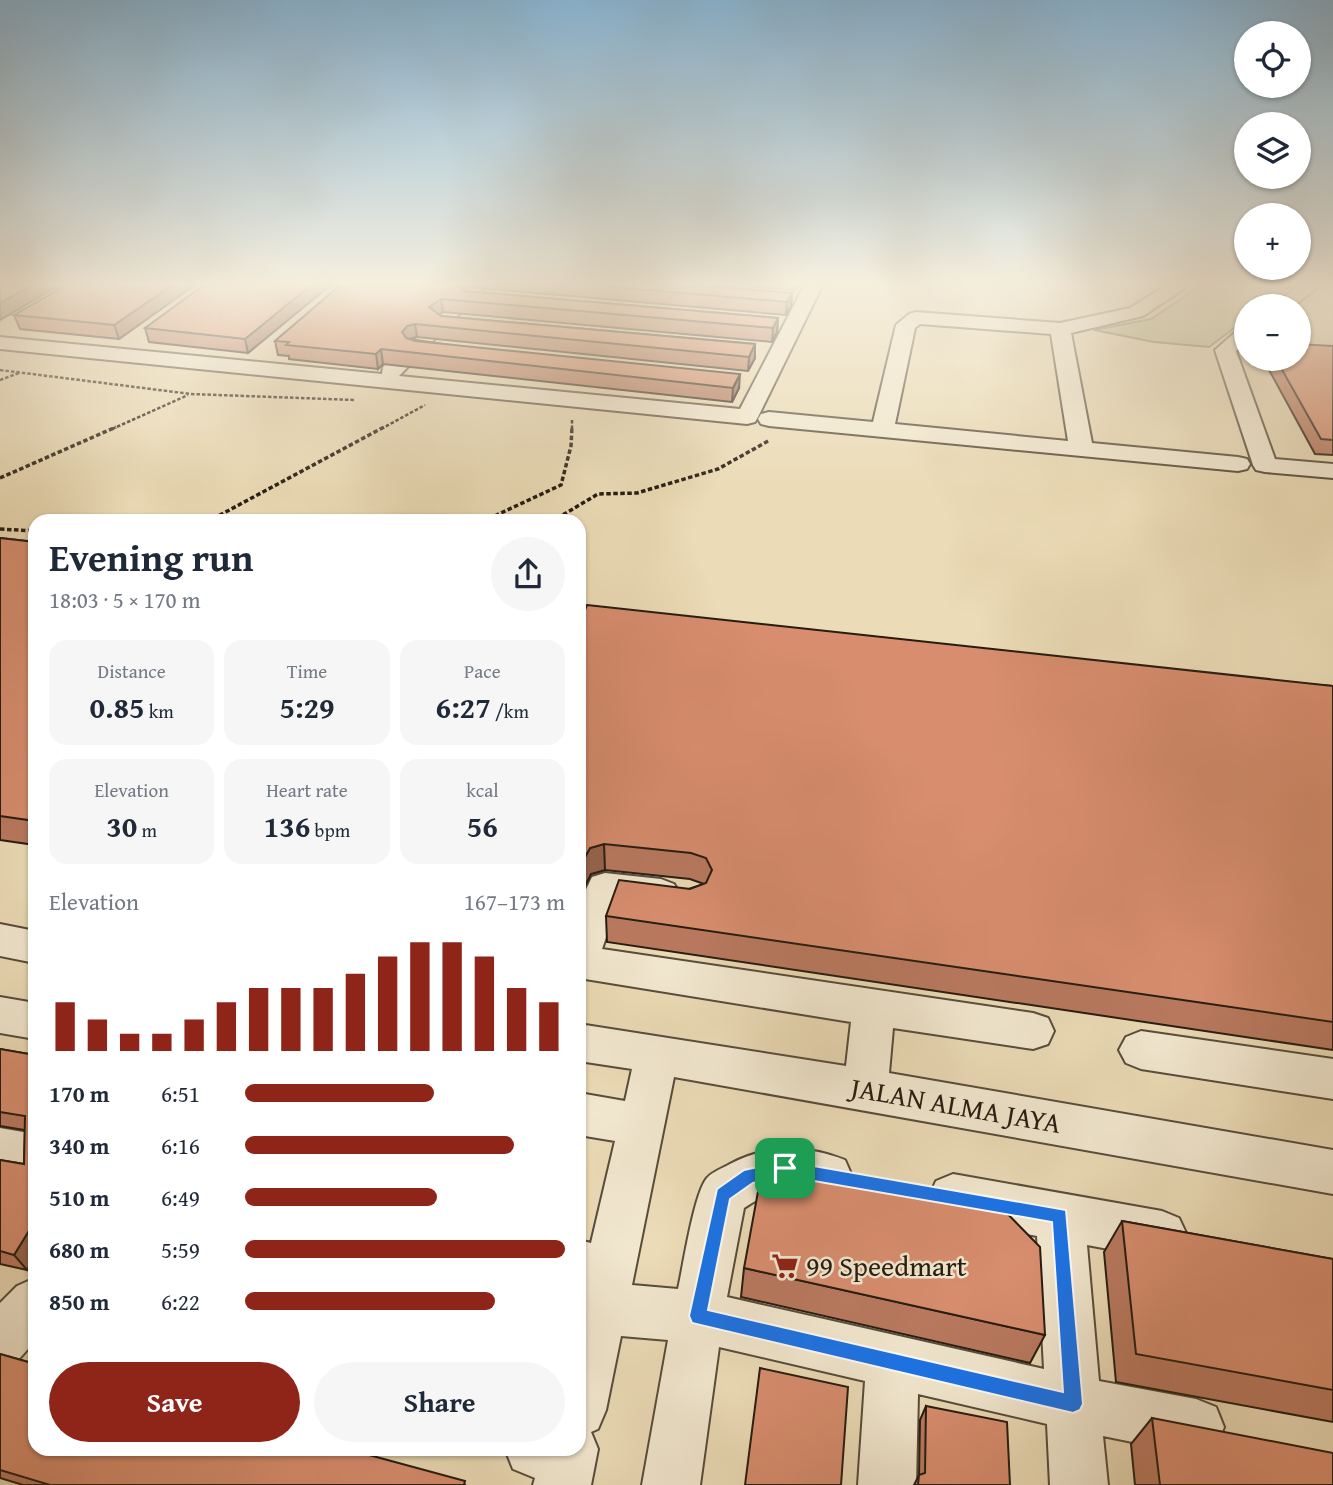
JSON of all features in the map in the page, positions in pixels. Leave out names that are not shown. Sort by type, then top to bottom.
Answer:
[{"type":"street","points":[[101,351],[765,424],[883,428],[1238,464]]},
{"type":"street","points":[[115,354],[119,351]]},
{"type":"street","points":[[247,367],[265,351]]},
{"type":"street","points":[[382,381],[412,351]]},
{"type":"street","points":[[765,424],[765,382],[782,352],[773,351]]},
{"type":"street","points":[[883,428],[900,351]]},
{"type":"street","points":[[1064,351],[1081,448]]},
{"type":"street","points":[[1225,351],[1265,465],[1333,471]]},
{"type":"street","points":[[738,379],[765,382]]},
{"type":"street","points":[[586,937],[604,887],[690,897]]},
{"type":"street","points":[[0,940],[28,946]]},
{"type":"street","points":[[586,963],[1033,1031]]},
{"type":"street","points":[[865,1089],[874,1008]]},
{"type":"street","points":[[0,1015],[28,1020]]},
{"type":"street","name":"JALAN ALMA JAYA","points":[[586,1043],[865,1089],[1333,1172]]},
{"type":"street","points":[[1141,1050],[1333,1079]]},
{"type":"street","points":[[586,1336],[597,1282],[642,1125],[657,1056]]},
{"type":"street","points":[[586,1115],[642,1125]]},
{"type":"street","points":[[0,1150],[28,1155]]},
{"type":"street","points":[[671,1485],[698,1316],[723,1195],[750,1176],[785,1168],[1210,1244]]},
{"type":"street","points":[[1060,1216],[1079,1485]]},
{"type":"street","points":[[597,1282],[698,1316],[1073,1404],[1237,1435]]},
{"type":"street","points":[[887,1485],[892,1360]]},
{"type":"path","points":[[0,370],[191,394],[363,400]]},
{"type":"path","points":[[0,380],[20,372]]},
{"type":"path","points":[[0,478],[191,394]]},
{"type":"path","points":[[222,514],[429,403],[416,402]]},
{"type":"path","points":[[499,514],[561,485],[571,446],[572,415]]},
{"type":"path","points":[[564,514],[598,494],[637,493],[718,469],[765,424]]},
{"type":"path","points":[[0,529],[28,531]]},
{"type":"building","points":[[349,351],[379,351],[376,354]]},
{"type":"building","points":[[402,351],[516,351],[740,374],[733,388]]},
{"type":"building","points":[[691,351],[752,351],[749,357]]},
{"type":"building","points":[[1311,351],[1333,351],[1333,440],[1321,439],[1283,371],[1311,371]]},
{"type":"building","points":[[0,538],[28,541],[28,820],[0,816]]},
{"type":"building","points":[[587,605],[1333,686],[1333,1022],[606,916],[619,880],[690,889],[706,883],[712,870],[706,858],[691,853],[604,844],[590,848],[586,855]]},
{"type":"building","points":[[0,1049],[28,1054],[28,1232],[14,1255],[0,1251],[0,1160],[24,1164],[25,1116],[0,1112]]},
{"type":"building","points":[[793,1163],[992,1198],[1040,1247],[1045,1335],[744,1268],[759,1186]]},
{"type":"building","points":[[1122,1221],[1333,1259],[1333,1390],[1136,1354]]},
{"type":"building","points":[[0,1354],[28,1362],[28,1456],[373,1456],[465,1481],[464,1485],[50,1485],[0,1470]]},
{"type":"building","points":[[760,1368],[848,1387],[841,1485],[745,1485]]},
{"type":"building","points":[[926,1406],[1007,1422],[1010,1485],[918,1485],[919,1475],[925,1473]]},
{"type":"building","points":[[1152,1418],[1333,1453],[1333,1485],[1160,1485]]},
{"type":"place","name":"99 Speedmart","points":[[785,1266]]},
{"type":"route","points":[[785,1168],[1060,1216],[1073,1404],[698,1316],[723,1195],[750,1176],[785,1168]]}]
